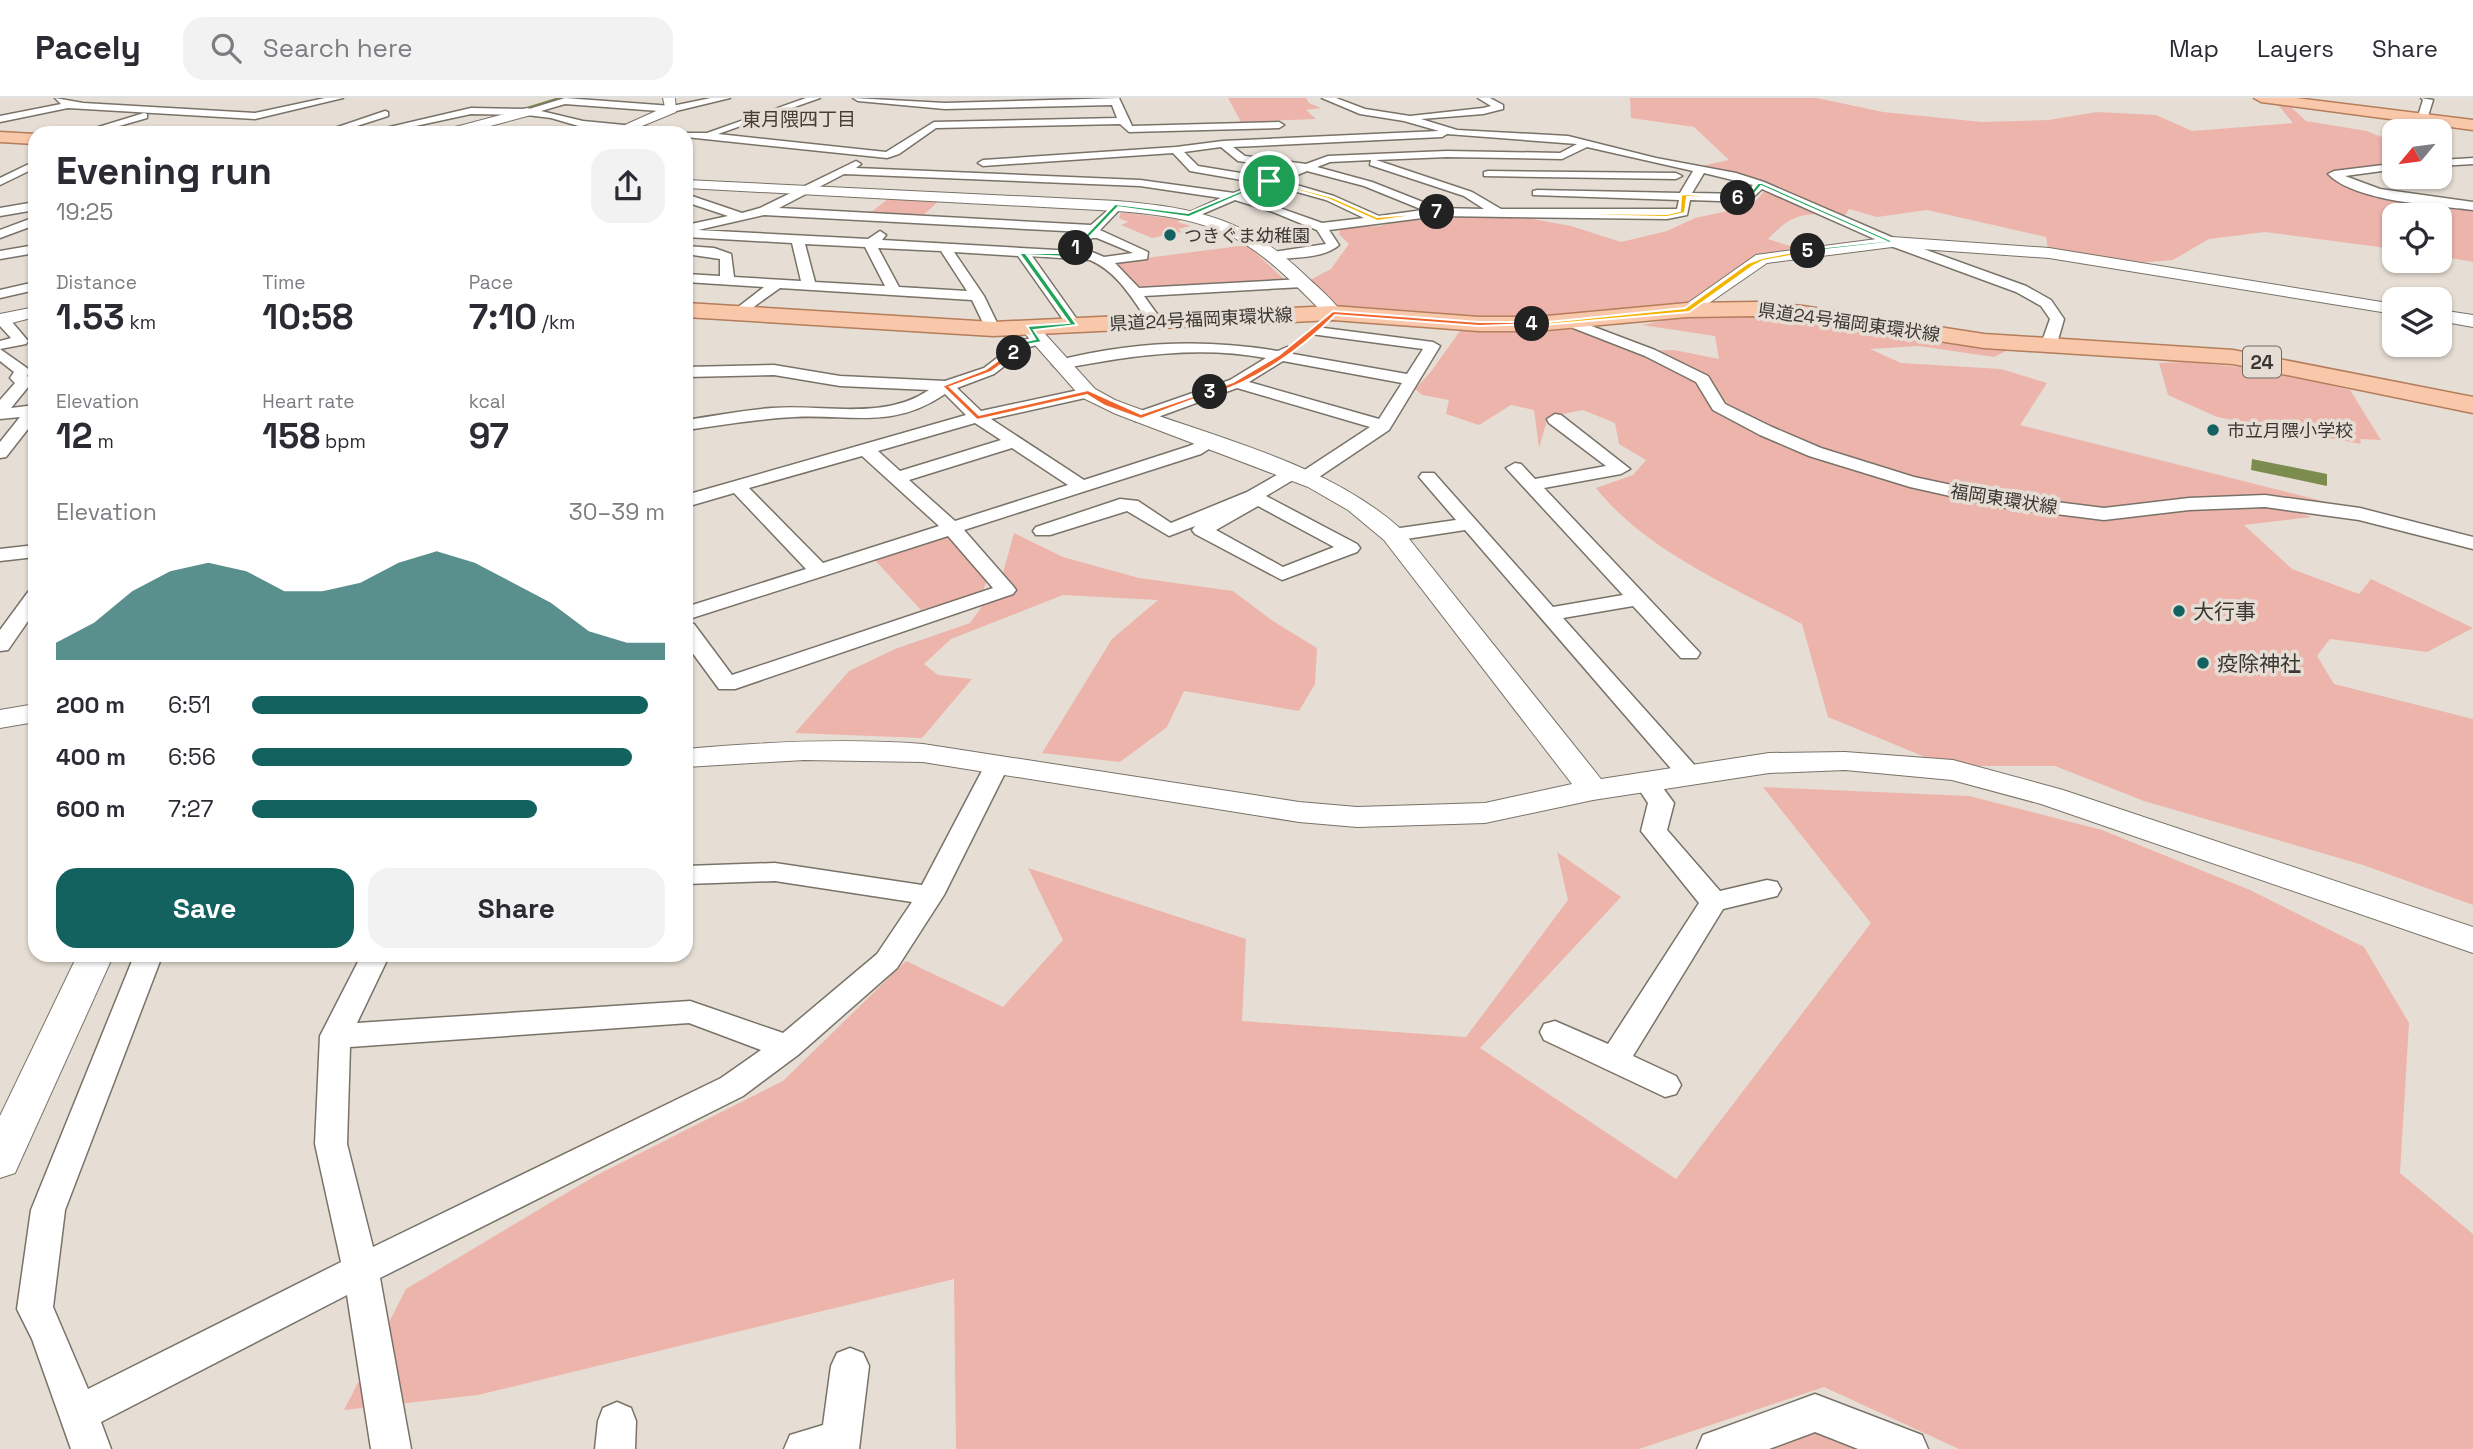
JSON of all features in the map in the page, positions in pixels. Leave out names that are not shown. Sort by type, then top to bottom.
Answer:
[{"type":"main road","points":[[2261,98],[2473,124]]},
{"type":"main road","points":[[2281,98],[2473,124]]},
{"type":"main road","points":[[0,137],[28,139]]},
{"type":"main road","name":"県道24号福岡東環状線","points":[[693,311],[993,329],[1035,334],[1074,325],[1333,313],[1479,324],[1573,323],[1686,310],[1757,309],[1803,313],[1984,341],[2048,347]]},
{"type":"main road","name":"24","points":[[2048,347],[2233,357],[2473,405]]},
{"type":"street","points":[[0,119],[64,102],[104,98]]},
{"type":"street","points":[[64,102],[255,117],[338,98]]},
{"type":"street","points":[[615,107],[630,98]]},
{"type":"street","points":[[705,136],[815,98]]},
{"type":"street","points":[[858,98],[945,106],[1115,100],[1126,125]]},
{"type":"street","points":[[1327,98],[1363,111],[1399,117],[1455,133]]},
{"type":"street","points":[[1350,122],[1483,111],[1500,107],[1483,98]]},
{"type":"street","points":[[2423,116],[2428,100],[2426,98]]},
{"type":"street","points":[[475,126],[567,99],[615,107],[727,104],[763,116]]},
{"type":"street","points":[[1340,103],[1361,100]]},
{"type":"street","points":[[629,126],[670,104]]},
{"type":"street","points":[[348,126],[402,110]]},
{"type":"street","points":[[109,126],[164,111]]},
{"type":"street","points":[[401,126],[471,111],[552,115],[593,126]]},
{"type":"street","points":[[693,135],[876,155],[895,152],[916,138],[1126,125],[1295,124]]},
{"type":"street","points":[[1226,126],[1243,143]]},
{"type":"street","points":[[919,196],[941,175],[943,168],[1053,158],[1176,150],[1223,144],[1398,138],[1455,133],[1568,139],[1698,173],[1760,184],[1892,242],[2021,289],[2046,303],[2057,319],[2048,347]]},
{"type":"street","points":[[1398,138],[1447,154]]},
{"type":"street","points":[[1280,142],[1287,148],[1368,161],[1442,184],[1468,194],[1500,213]]},
{"type":"street","points":[[1562,156],[1588,143]]},
{"type":"street","points":[[1223,144],[1242,159],[1304,167],[1368,184],[1438,212]]},
{"type":"street","points":[[1176,150],[1194,169],[1269,181],[1330,198],[1377,219]]},
{"type":"street","points":[[1113,154],[1122,164]]},
{"type":"street","points":[[1426,154],[1463,166]]},
{"type":"street","points":[[1189,215],[1328,159],[1447,154],[1562,156],[1574,160]]},
{"type":"street","points":[[764,211],[876,155]]},
{"type":"street","points":[[1053,158],[1073,180]]},
{"type":"street","points":[[2452,162],[2473,161]]},
{"type":"street","points":[[1586,164],[1622,175]]},
{"type":"street","points":[[0,182],[28,168]]},
{"type":"street","points":[[1475,170],[1537,193],[1576,215]]},
{"type":"street","points":[[2382,170],[2334,174],[2341,181],[2386,192],[2473,206]]},
{"type":"street","points":[[843,171],[1140,183],[1233,196],[1277,209],[1321,228],[1333,245],[1322,250],[1272,256]]},
{"type":"street","points":[[1488,174],[1698,173]]},
{"type":"street","points":[[1321,228],[1438,212],[1667,215],[1683,212],[1684,195],[1698,173]]},
{"type":"street","points":[[1131,174],[1140,183]]},
{"type":"street","points":[[1050,202],[1073,180]]},
{"type":"street","points":[[1537,193],[1748,198],[1760,184]]},
{"type":"street","points":[[693,188],[803,190],[1050,202],[1117,206],[1189,215],[1218,222],[1241,233],[1272,256],[1333,313],[1316,331],[1236,383],[1141,417]]},
{"type":"street","points":[[693,191],[740,216]]},
{"type":"street","points":[[858,216],[885,194]]},
{"type":"street","points":[[923,220],[947,197]]},
{"type":"street","points":[[1070,255],[1117,206]]},
{"type":"street","points":[[0,212],[28,207]]},
{"type":"street","points":[[693,230],[764,211],[896,218],[1091,232],[1142,252],[1142,256],[1106,260],[1092,256],[693,232]]},
{"type":"street","points":[[870,244],[896,218]]},
{"type":"street","points":[[3,234],[28,224]]},
{"type":"street","points":[[3,234],[22,242],[28,242]]},
{"type":"street","points":[[798,240],[809,286]]},
{"type":"street","points":[[1686,310],[1762,259],[1892,242],[2049,253],[2382,307]]},
{"type":"street","points":[[870,244],[894,291]]},
{"type":"street","points":[[946,248],[977,296],[993,329]]},
{"type":"street","points":[[693,250],[714,252],[726,257],[727,281]]},
{"type":"street","points":[[0,255],[28,253]]},
{"type":"street","points":[[1022,253],[1074,325]]},
{"type":"street","points":[[1106,260],[1135,292],[1155,321]]},
{"type":"street","points":[[693,279],[977,296]]},
{"type":"street","points":[[1135,292],[1303,283]]},
{"type":"street","points":[[738,314],[776,284]]},
{"type":"street","points":[[0,294],[28,288]]},
{"type":"street","points":[[1,319],[28,313]]},
{"type":"street","points":[[2452,318],[2473,321]]},
{"type":"street","points":[[0,345],[21,341],[1,319]]},
{"type":"street","name":"福岡東環状線","points":[[1573,323],[1650,353],[1702,379],[1719,407],[1766,430],[1815,452],[1910,482],[1999,501],[2104,514],[2189,504],[2265,501],[2360,514],[2473,543]]},
{"type":"street","points":[[1044,531],[1120,505],[1131,505],[1169,530],[1301,474],[1383,426],[1433,346],[1316,331]]},
{"type":"street","points":[[693,424],[770,413],[882,413],[918,405],[946,386],[989,371],[1035,334],[1088,393],[1108,404],[1301,474],[1350,499],[1377,519],[1393,535],[1593,790]]},
{"type":"street","points":[[1060,364],[1135,351],[1200,346],[1240,349],[1412,380]]},
{"type":"street","points":[[0,354],[22,371],[18,378],[25,381],[0,412]]},
{"type":"street","points":[[693,372],[774,370],[840,381],[946,386],[977,417],[1081,486]]},
{"type":"street","points":[[1236,383],[1383,426]]},
{"type":"street","points":[[693,499],[977,417],[1088,393]]},
{"type":"street","points":[[0,412],[28,410]]},
{"type":"street","points":[[0,453],[28,417]]},
{"type":"street","points":[[1532,485],[1621,469],[1555,419]]},
{"type":"street","points":[[897,478],[1014,442]]},
{"type":"street","points":[[693,612],[1195,450],[1211,442]]},
{"type":"street","points":[[693,638],[727,684],[1006,590],[953,528],[864,448]]},
{"type":"street","points":[[1515,468],[1689,653]]},
{"type":"street","points":[[1428,477],[1689,774]]},
{"type":"street","points":[[737,486],[819,571]]},
{"type":"street","points":[[1253,496],[1350,548],[1282,575],[1202,530],[1252,502],[1253,496]]},
{"type":"street","points":[[1393,535],[1469,524]]},
{"type":"street","points":[[0,555],[28,552]]},
{"type":"street","points":[[1548,614],[1638,599]]},
{"type":"street","points":[[0,645],[28,606]]},
{"type":"street","points":[[0,719],[28,714]]},
{"type":"street","points":[[693,757],[819,748],[883,750],[1259,806],[1357,817],[1485,813],[1593,790],[1769,763],[1816,761],[1952,771],[2052,796],[2473,940]]},
{"type":"street","points":[[79,1413],[732,1087],[787,1047],[887,961],[930,895],[997,765]]},
{"type":"street","points":[[1646,782],[1661,803],[1654,831],[1714,902]]},
{"type":"street","points":[[693,875],[775,872],[930,895]]},
{"type":"street","points":[[1614,1060],[1714,902],[1767,889]]},
{"type":"street","points":[[0,1160],[92,962]]},
{"type":"street","points":[[90,1449],[79,1413],[36,1309],[48,1210],[146,962]]},
{"type":"street","points":[[372,962],[335,1036],[331,1144],[361,1270],[391,1449]]},
{"type":"street","points":[[335,1036],[690,1012],[787,1047]]},
{"type":"street","points":[[1555,1032],[1665,1085]]},
{"type":"street","points":[[828,1446],[850,1366]]},
{"type":"street","points":[[1717,1449],[1815,1413],[1908,1449]]},
{"type":"shaded area","points":[[1228,98],[1306,98],[1309,103],[1321,108],[1306,110],[1316,119],[1241,122]]},
{"type":"shaded area","points":[[1630,98],[1817,98],[1883,112],[1982,122],[2049,120],[2097,112],[2156,115],[2192,131],[2293,123],[2278,105],[2291,107],[2306,121],[2367,131],[2382,137],[2382,165],[2331,172],[2332,178],[2344,185],[2473,205],[2473,262],[2452,258],[2452,203],[2382,203],[2382,247],[2265,232],[2209,239],[2173,260],[2112,265],[2048,249],[2046,237],[1927,210],[1877,217],[1849,209],[1844,217],[1811,214],[1794,218],[1768,239],[1793,247],[1669,316],[1539,326],[1376,317],[1326,301],[1310,280],[1331,269],[1349,244],[1339,234],[1341,228],[1379,226],[1405,220],[1476,216],[1533,219],[1571,226],[1621,242],[1667,231],[1695,218],[1751,206],[1769,186],[1697,167],[1729,160],[1694,127],[1631,118]]},
{"type":"shaded area","points":[[888,199],[941,199],[920,218],[870,213]]},
{"type":"shaded area","points":[[1121,212],[1182,220],[1177,222],[1191,226],[1178,229],[1182,232],[1152,238],[1121,225],[1128,222],[1119,218]]},
{"type":"shaded area","points":[[1247,245],[1284,279],[1146,288],[1136,285],[1115,262]]},
{"type":"shaded area","points":[[1684,316],[1827,318],[2012,348],[1994,357],[1919,346],[1870,349],[1901,363],[2001,369],[2047,383],[2020,425],[2343,506],[2277,505],[2312,517],[2244,525],[2292,569],[2359,594],[2371,579],[2473,628],[2427,652],[2330,639],[2317,656],[2334,684],[2473,719],[2473,905],[2363,865],[2144,801],[2055,766],[1947,766],[1828,717],[1802,624],[1719,581],[1665,549],[1639,531],[1596,488],[1633,475],[1646,460],[1619,444],[1615,423],[1583,410],[1548,417],[1539,448],[1534,410],[1511,405],[1479,425],[1446,414],[1449,400],[1422,395],[1415,389],[1430,373],[1462,328],[1573,329],[1635,351],[1674,350],[1719,359],[1715,336],[1642,325]]},
{"type":"shaded area","points":[[2185,362],[2263,369],[2350,390],[2381,440],[2360,439],[2361,444],[2217,417],[2168,395],[2159,363]]},
{"type":"shaded area","points":[[2252,459],[2327,474],[2327,486],[2251,470]]},
{"type":"shaded area","points":[[1014,533],[1063,557],[1139,578],[1233,591],[1273,621],[1317,648],[1315,684],[1299,711],[1184,691],[1167,727],[1120,762],[1042,753],[1112,639],[1158,600],[1063,595],[951,639],[924,664],[938,675],[972,679],[922,738],[795,733],[849,671],[895,649],[970,623],[1001,580]]},
{"type":"shaded area","points":[[948,536],[987,578],[983,592],[921,610],[874,559]]},
{"type":"shaded area","points":[[1763,787],[1969,796],[2102,830],[2250,890],[2364,947],[2409,1023],[2400,1173],[2473,1234],[2473,1449],[1959,1449],[1824,1387],[1639,1449],[956,1449],[954,1279],[478,1395],[344,1410],[406,1289],[595,1176],[783,1081],[906,961],[1003,1007],[1063,940],[1028,868],[1246,939],[1242,1021],[1466,1037],[1568,900],[1557,852],[1621,897],[1480,1048],[1676,1179],[1871,923]]},
{"type":"shaded area","points":[[1818,1431],[1857,1449],[1767,1449]]},
{"type":"waterway","points":[[521,110],[560,98]]},
{"type":"place","name":"つきぐま幼稚園","points":[[1170,235]]},
{"type":"place","name":"市立月隈小学校","points":[[2213,430]]},
{"type":"place","name":"大行事","points":[[2179,611]]},
{"type":"place","name":"疫除神社","points":[[2203,663]]},
{"type":"district","name":"東月隈四丁目","points":[[799,119]]},
{"type":"route","points":[[1269,181],[1330,198],[1377,219],[1438,212],[1667,215],[1683,212],[1684,195],[1748,198],[1760,184],[1892,242],[1762,259],[1686,310],[1573,323],[1536,324],[1479,324],[1333,313],[1316,331],[1236,383],[1141,417],[1088,393],[977,417],[946,386],[989,371],[1024,344],[1040,340],[1029,328],[1074,325],[1022,253],[1070,255],[1117,206],[1189,215],[1269,181]]}]
